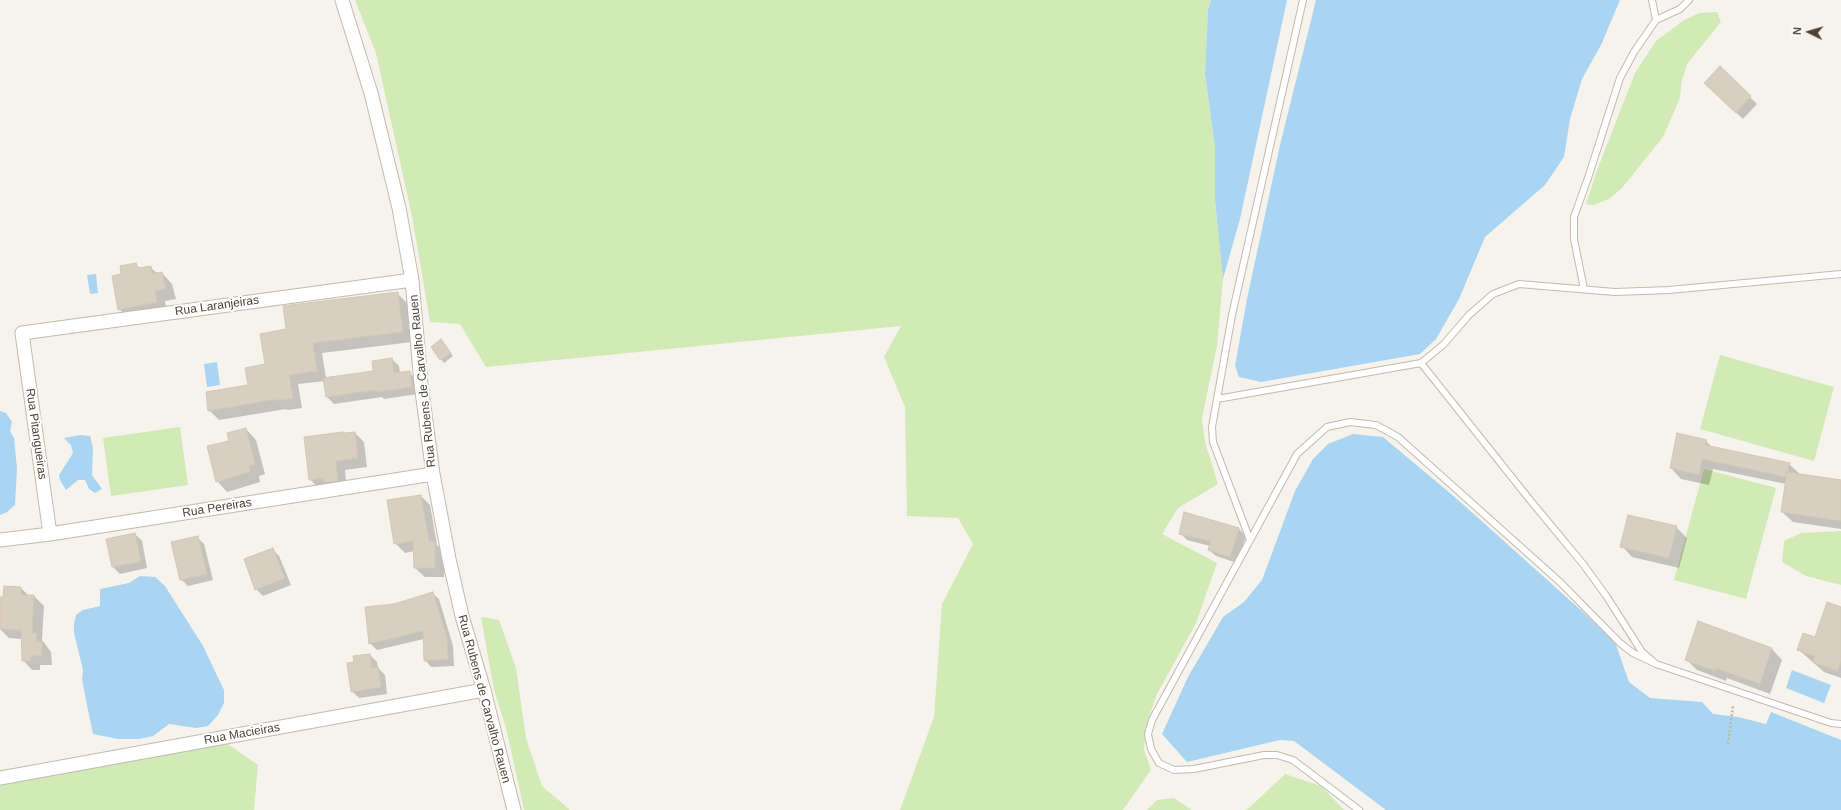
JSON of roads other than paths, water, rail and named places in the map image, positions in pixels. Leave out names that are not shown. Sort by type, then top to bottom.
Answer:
[{"type":"street","name":"Rua Rubens de Carvalho Rauen","points":[[342,0],[371,93],[399,208],[412,280],[421,384],[434,474],[462,616],[484,690],[514,810]]},
{"type":"street","name":"Rua Laranjeiras","points":[[22,333],[412,280]]},
{"type":"street","name":"Rua Pitangueiras","points":[[22,333],[50,534]]},
{"type":"street","name":"Rua Pereiras","points":[[0,540],[50,534],[434,474]]},
{"type":"street","name":"Rua Macieiras","points":[[0,778],[484,690]]},
{"type":"lane","points":[[1250,540],[1213,442],[1212,427],[1232,315],[1303,0]]},
{"type":"lane","points":[[1652,0],[1656,20]]},
{"type":"lane","points":[[1584,289],[1574,239],[1574,217],[1590,175],[1620,78],[1634,52],[1656,20],[1680,9],[1689,0]]},
{"type":"lane","points":[[1218,399],[1421,363],[1443,345],[1469,315],[1492,294],[1519,284],[1615,292],[1669,290],[1841,274]]},
{"type":"lane","points":[[1421,363],[1583,564],[1607,597],[1638,647],[1656,664]]},
{"type":"lane","points":[[1359,810],[1293,760],[1277,755],[1264,755],[1194,769],[1174,770],[1159,763],[1150,749],[1148,734],[1152,720],[1297,454],[1327,427],[1350,422],[1376,424],[1398,438],[1562,583],[1620,643],[1633,653],[1656,664],[1831,723],[1841,724]]},
{"type":"water","points":[[1211,0],[1287,0],[1240,219],[1223,279],[1215,201],[1215,147],[1205,74],[1208,10]]},
{"type":"water","points":[[1316,0],[1620,0],[1601,45],[1582,79],[1570,119],[1564,157],[1545,185],[1485,237],[1459,299],[1436,339],[1420,354],[1261,382],[1239,377],[1235,366],[1247,299],[1280,145]]},
{"type":"water","points":[[96,274],[98,293],[90,294],[87,275]]},
{"type":"water","points":[[217,362],[220,385],[207,387],[204,364]]},
{"type":"water","points":[[0,411],[6,413],[12,422],[10,431],[14,438],[17,468],[15,505],[7,512],[0,515]]},
{"type":"water","points":[[1353,434],[1383,437],[1457,499],[1615,642],[1629,682],[1650,698],[1702,702],[1713,714],[1738,717],[1766,724],[1771,712],[1841,740],[1841,810],[1386,810],[1294,741],[1280,740],[1187,762],[1162,734],[1188,677],[1223,617],[1244,602],[1262,580],[1295,491],[1313,459],[1328,444]]},
{"type":"water","points":[[80,435],[90,436],[93,448],[92,475],[102,489],[95,493],[89,489],[85,480],[78,480],[66,490],[60,480],[59,475],[73,453],[71,445],[64,438]]},
{"type":"water","points":[[140,576],[155,577],[165,586],[203,646],[224,690],[224,703],[218,715],[208,726],[196,728],[169,724],[153,736],[139,739],[118,739],[93,734],[82,679],[83,670],[74,633],[76,615],[83,610],[100,606],[100,589],[129,583]]},
{"type":"water","points":[[1792,670],[1831,685],[1824,703],[1786,688]]}]
